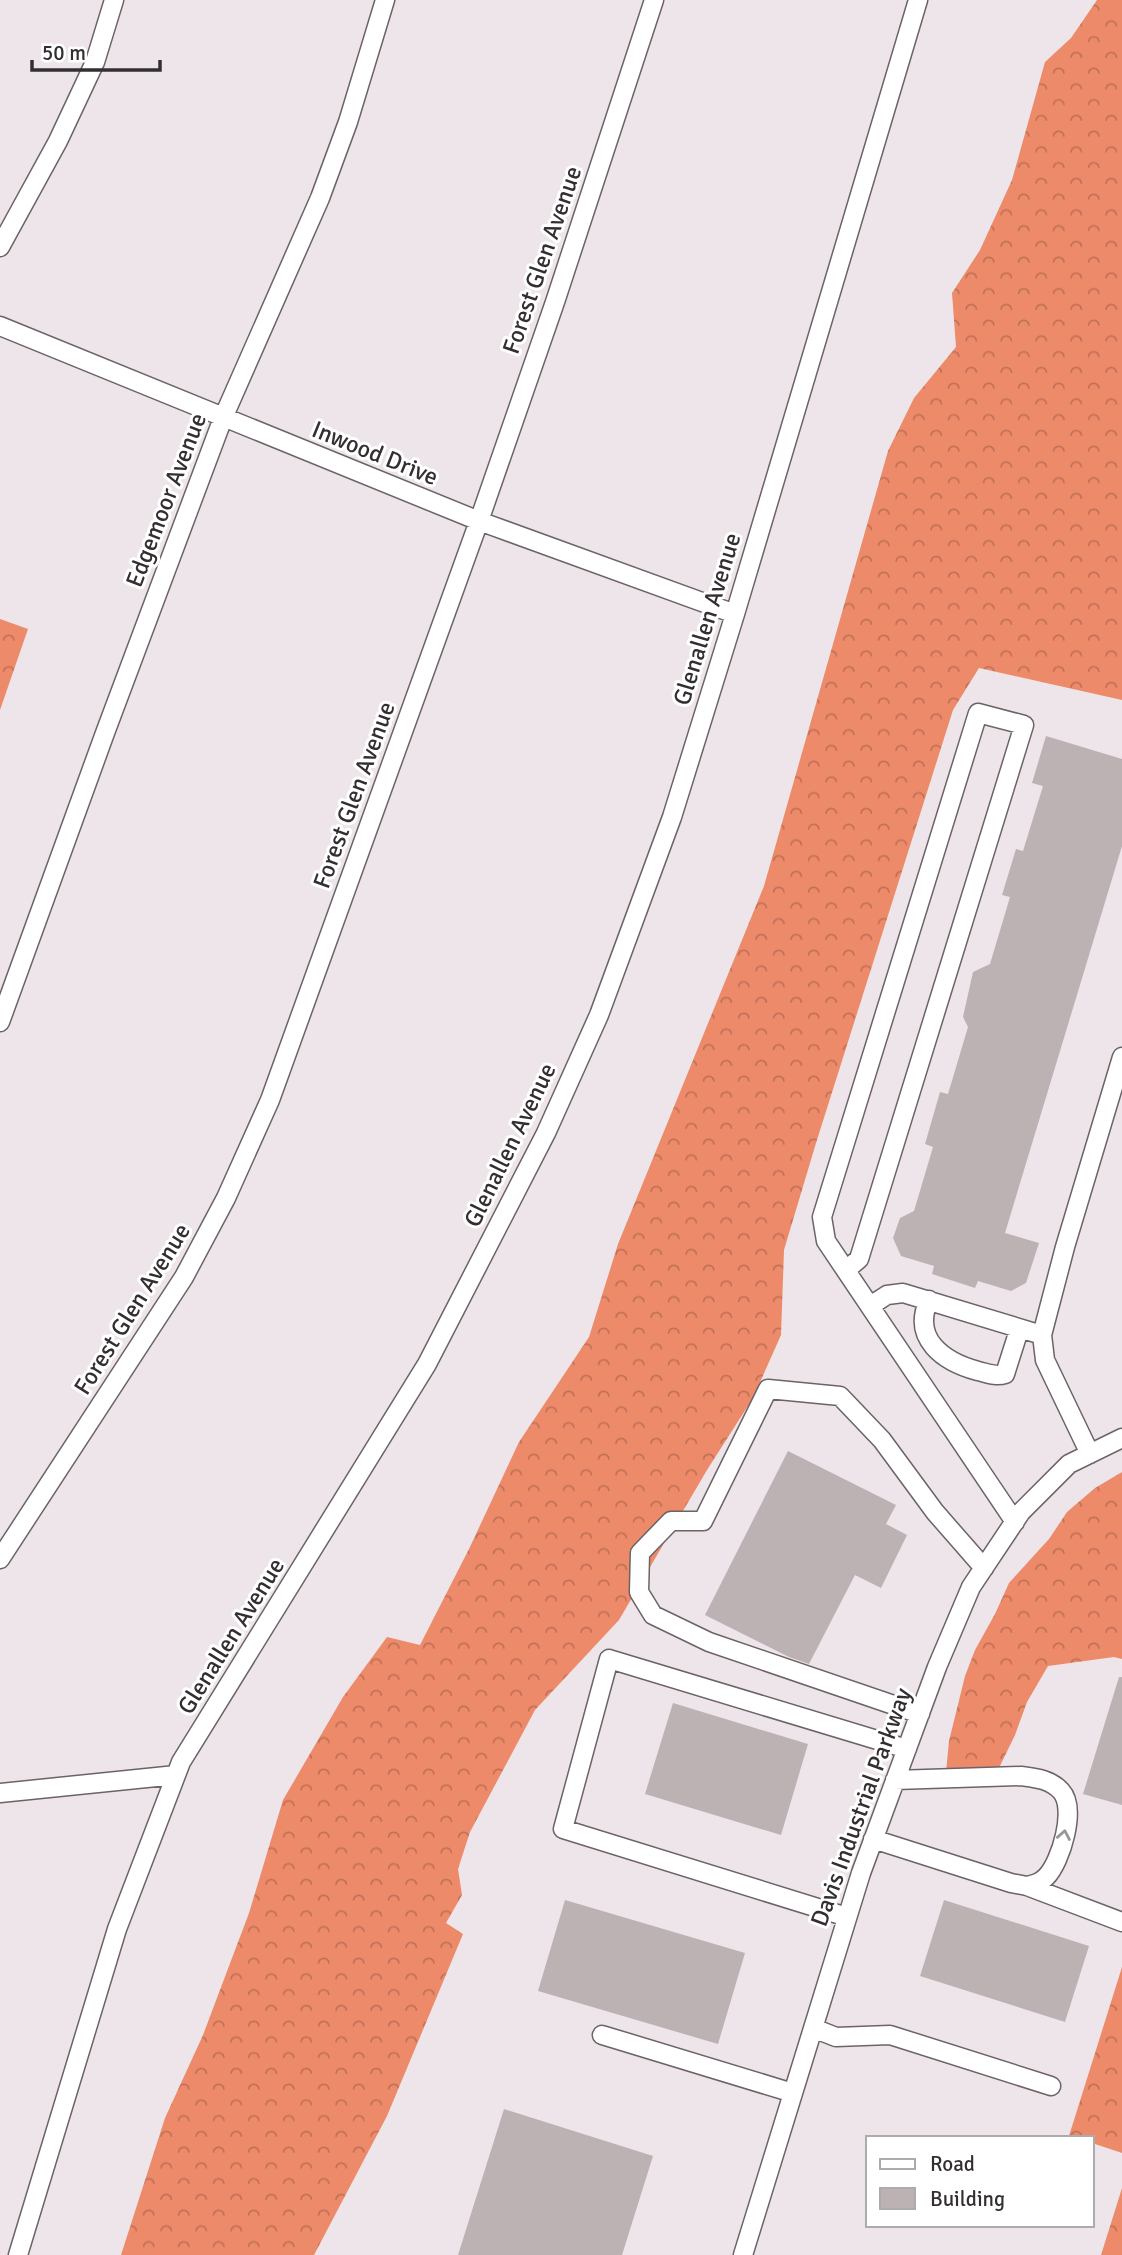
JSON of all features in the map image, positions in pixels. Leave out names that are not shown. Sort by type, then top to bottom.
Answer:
[{"type":"street","points":[[0,247],[58,141],[95,62],[114,0]]},
{"type":"street","name":"Edgemoor Avenue","points":[[0,1022],[104,733],[223,418],[320,198],[348,122],[385,0]]},
{"type":"street","name":"Forest Glen Avenue","points":[[0,1559],[184,1277],[232,1186],[270,1100],[479,521],[555,302],[654,0]]},
{"type":"street","name":"Glenallen Avenue","points":[[18,2255],[117,1928],[181,1762],[427,1364],[546,1133],[599,1015],[672,817],[918,0]]},
{"type":"street","name":"Inwood Drive","points":[[0,326],[479,521],[735,614]]},
{"type":"street","points":[[846,1270],[859,1259],[1024,725],[978,713],[822,1217],[827,1241],[846,1270],[870,1306],[1015,1521]]},
{"type":"street","points":[[1090,1454],[1045,1360],[1042,1335],[1065,1247],[1122,1057]]},
{"type":"street","points":[[870,1306],[887,1295],[903,1293],[1042,1335]]},
{"type":"street","points":[[929,1300],[924,1315],[929,1340],[945,1359],[967,1368],[997,1376],[1004,1374],[1019,1330]]},
{"type":"street","points":[[920,1714],[709,1642],[653,1615],[639,1592],[640,1553],[671,1521],[703,1521],[768,1389],[840,1396],[882,1440],[935,1512],[984,1568]]},
{"type":"street","name":"Davis Industrial Parkway","points":[[743,2255],[873,1839],[971,1587],[1021,1512],[1069,1464],[1122,1438]]},
{"type":"street","points":[[847,1917],[563,1829],[609,1659],[906,1749]]},
{"type":"street","points":[[0,1793],[176,1775]]},
{"type":"street","points":[[895,1780],[1021,1776],[1040,1778],[1061,1791],[1067,1811],[1058,1862],[1038,1884],[1027,1886]]},
{"type":"street","points":[[873,1839],[1027,1886],[1122,1922]]},
{"type":"street","points":[[813,2028],[836,2037],[890,2035],[1051,2086]]},
{"type":"street","points":[[602,2035],[793,2093]]},
{"type":"green space","points":[[1097,0],[1122,0],[1122,700],[979,668],[953,710],[784,1250],[781,1335],[753,1398],[707,1470],[619,1620],[535,1710],[470,1832],[458,1869],[462,1895],[446,1923],[463,1934],[387,2116],[314,2255],[121,2255],[165,2118],[203,2035],[249,1913],[283,1800],[343,1697],[387,1637],[420,1645],[519,1442],[589,1337],[618,1244],[764,886],[888,451],[914,398],[956,347],[952,293],[980,250],[1012,180],[1045,62],[1071,38]]},
{"type":"green space","points":[[0,619],[28,629],[0,710]]},
{"type":"green space","points":[[1122,1472],[1122,1659],[1114,1657],[1048,1666],[1027,1702],[998,1770],[946,1772],[949,1741],[965,1676],[1009,1583],[1049,1539],[1067,1512],[1095,1488]]},
{"type":"green space","points":[[1122,1967],[1122,2153],[1094,2144],[1094,2136],[1069,2136]]},
{"type":"green space","points":[[1122,2188],[1122,2255],[1101,2255]]},
{"type":"building","points":[[1046,736],[1122,759],[1122,846],[1005,1233],[1039,1243],[1026,1283],[1011,1291],[978,1281],[975,1288],[932,1274],[934,1266],[901,1256],[893,1238],[900,1218],[914,1211],[933,1147],[925,1144],[940,1092],[948,1094],[968,1027],[963,1017],[973,972],[990,964],[1010,897],[1002,895],[1016,849],[1023,851],[1043,786],[1032,783]]},
{"type":"building","points":[[788,1451],[896,1505],[886,1524],[907,1535],[881,1588],[855,1575],[809,1664],[789,1657],[705,1615]]},
{"type":"building","points":[[1119,1677],[1122,1677],[1122,1805],[1083,1794]]},
{"type":"building","points":[[673,1703],[808,1744],[781,1835],[645,1794]]},
{"type":"building","points":[[565,1900],[745,1953],[718,2044],[538,1991]]},
{"type":"building","points":[[944,1900],[1089,1946],[1065,2022],[920,1976]]},
{"type":"building","points":[[504,2109],[653,2156],[622,2255],[458,2255]]}]
